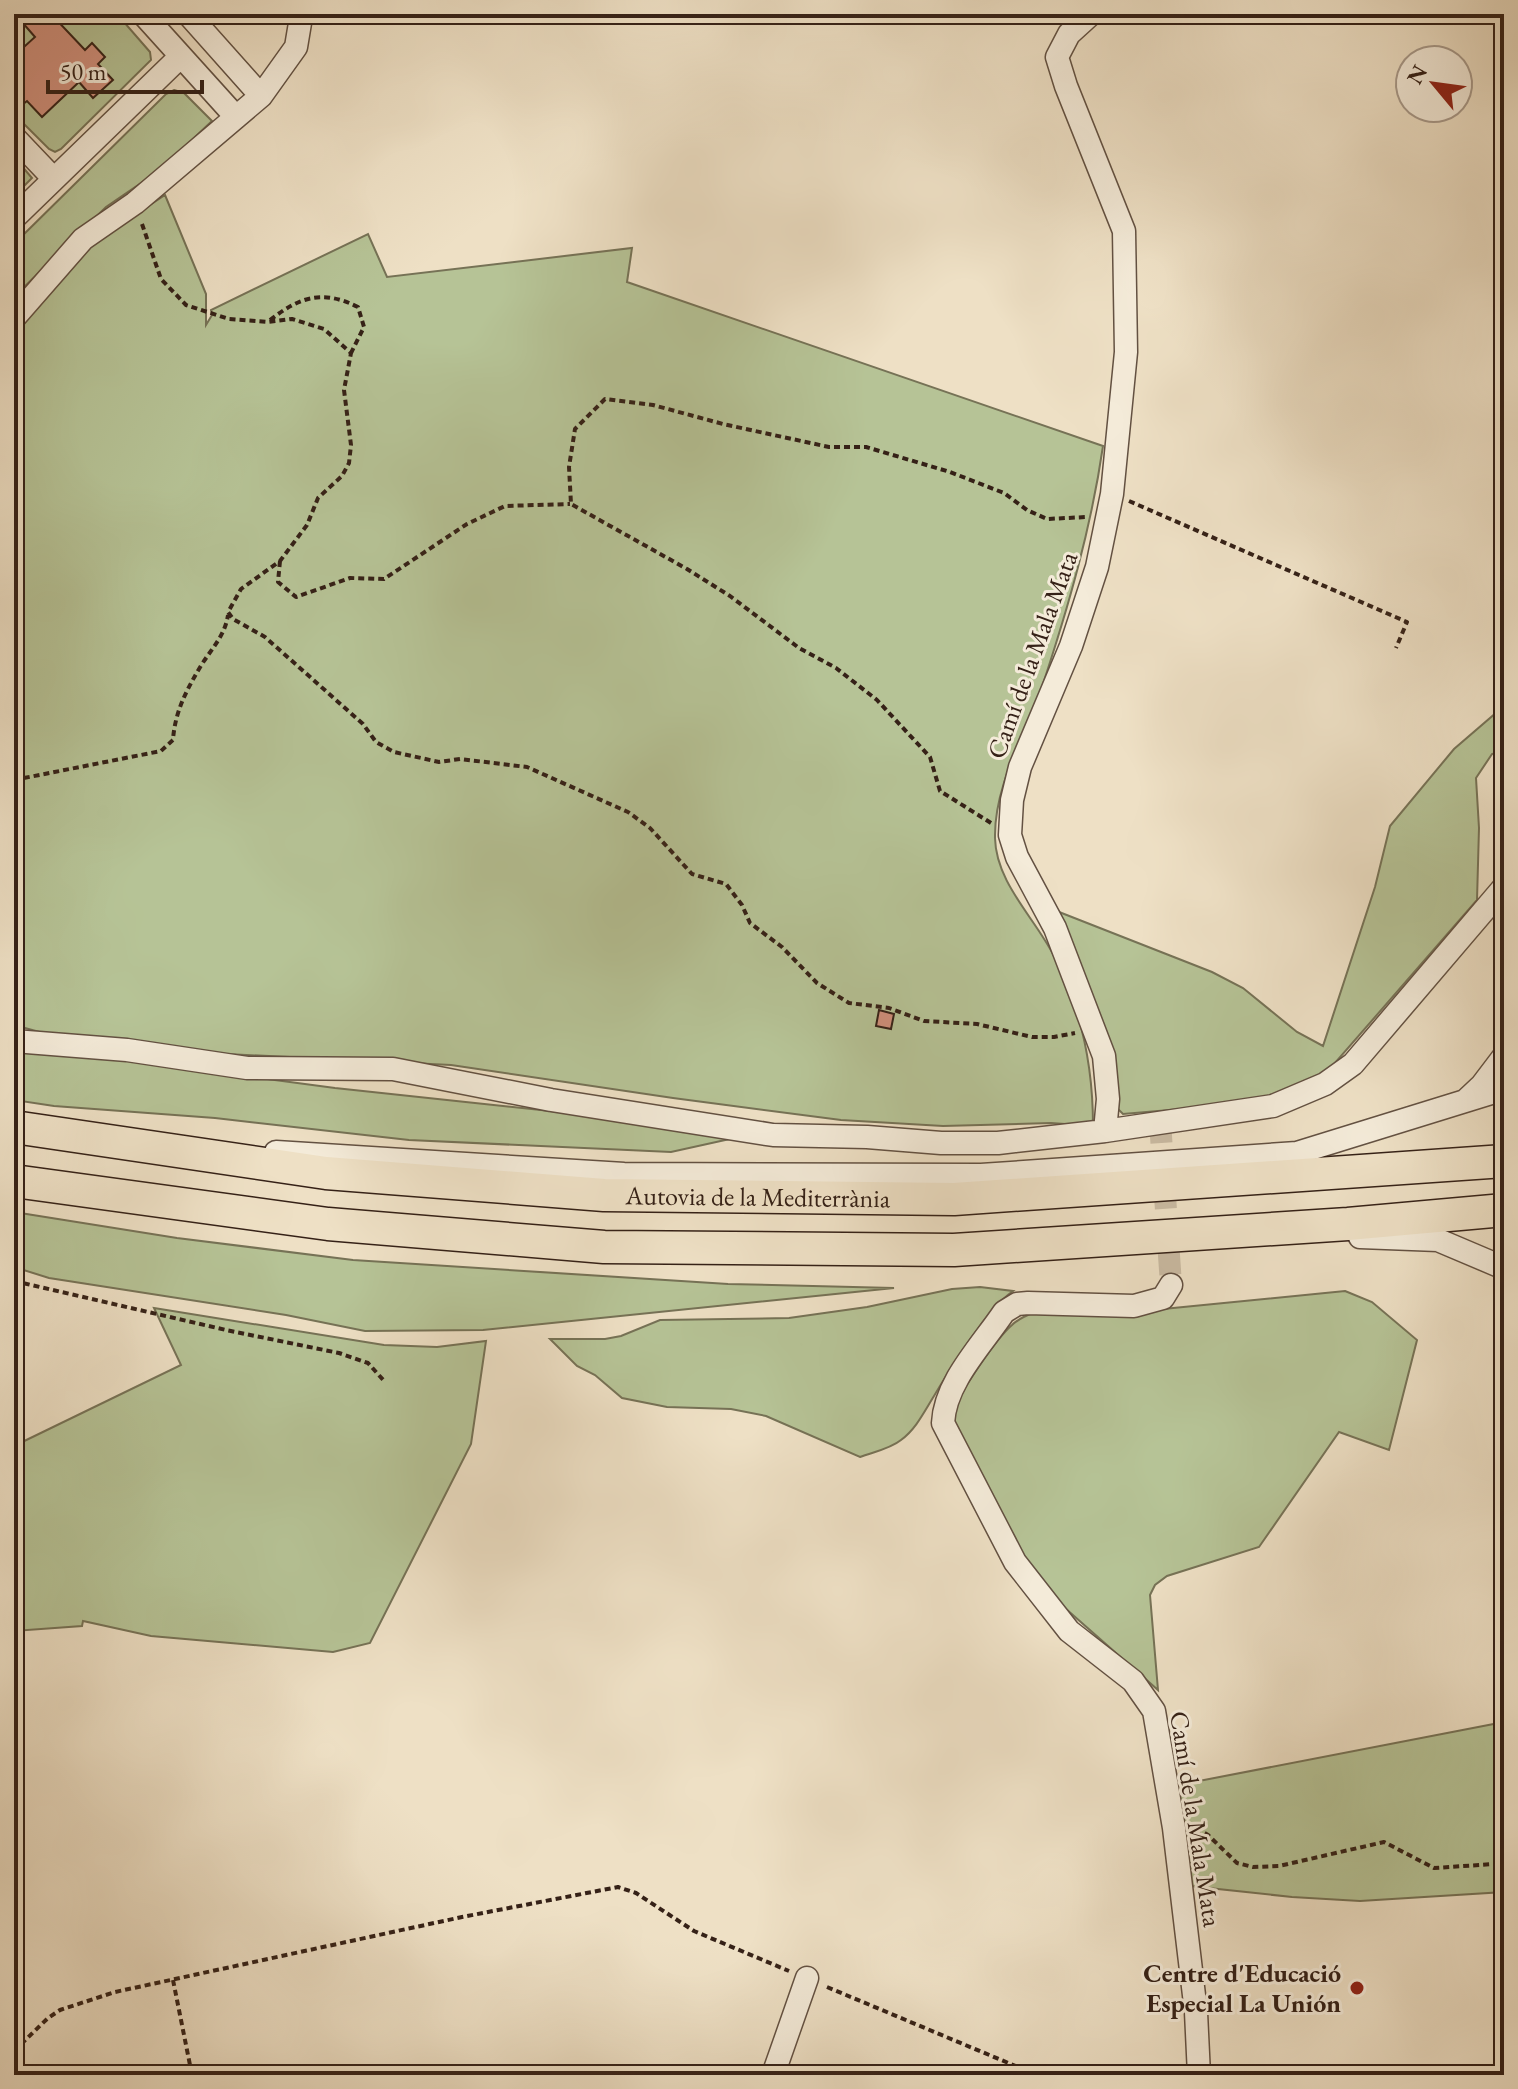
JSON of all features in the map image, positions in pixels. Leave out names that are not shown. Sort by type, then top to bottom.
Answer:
[{"type":"highway","name":"Autovia de la Mediterrània","points":[[14,1127],[326,1173],[604,1195],[954,1199],[1504,1161]]},
{"type":"highway","name":"Autovia de la Mediterrània","points":[[14,1181],[328,1224],[604,1247],[954,1250],[1348,1224],[1504,1210]]},
{"type":"street","points":[[143,14],[236,117]]},
{"type":"street","points":[[188,14],[261,96]]},
{"type":"street","points":[[14,318],[83,239],[135,203],[261,96],[296,47],[299,14]]},
{"type":"street","name":"Camí de la Mala Mata","points":[[1091,14],[1069,34],[1057,57],[1124,231],[1126,352],[1110,504],[1097,567],[1071,646],[1020,767],[1012,800],[1010,835],[1017,857],[1055,928],[1104,1056],[1108,1099],[1105,1131]]},
{"type":"street","points":[[14,218],[180,57]]},
{"type":"street","points":[[14,137],[53,178]]},
{"type":"street","points":[[14,1041],[127,1050],[247,1068],[393,1069],[551,1100],[773,1135],[983,1143],[1105,1131],[1273,1106],[1325,1084],[1353,1064],[1504,887]]},
{"type":"street","points":[[1464,1102],[1482,1085],[1504,1056]]},
{"type":"street","points":[[86,1138],[624,1174],[981,1175],[1297,1153],[1504,1089]]},
{"type":"street","points":[[1111,1240],[1390,1236],[1438,1240],[1504,1268]]},
{"type":"street","name":"Camí de la Mala Mata","points":[[1171,1285],[1163,1298],[1134,1306],[1017,1304],[1004,1312],[952,1388],[944,1406],[943,1423],[1015,1562],[1069,1631],[1133,1681],[1150,1704],[1158,1731],[1174,1828],[1196,2012],[1199,2075]]},
{"type":"street","points":[[773,2075],[807,1978]]},
{"type":"path","points":[[135,203],[161,279],[186,305],[229,319],[268,322],[292,319],[324,329],[351,353]]},
{"type":"path","points":[[14,780],[161,751],[173,740],[175,719],[186,690],[226,628],[228,612],[241,589],[280,561],[307,525],[318,498],[342,476],[349,463],[351,445],[344,390],[351,353],[364,327],[358,307],[338,297],[319,296],[290,305],[268,322]]},
{"type":"path","points":[[571,504],[569,467],[575,429],[605,399],[653,405],[829,447],[866,447],[950,472],[1004,493],[1027,510],[1047,519],[1110,504],[1407,622],[1396,648]]},
{"type":"path","points":[[280,561],[278,582],[296,597],[350,578],[384,579],[467,524],[505,506],[571,504],[687,569],[730,596],[799,648],[836,668],[877,700],[930,757],[940,791],[1010,835]]},
{"type":"path","points":[[228,612],[233,619],[265,637],[363,724],[376,742],[394,752],[439,762],[460,759],[527,767],[628,812],[650,828],[692,874],[726,884],[742,905],[750,923],[782,947],[817,983],[849,1003],[889,1008],[924,1021],[977,1024],[1032,1037],[1054,1037],[1092,1026]]},
{"type":"path","points":[[14,1281],[339,1353],[368,1363],[385,1382]]},
{"type":"path","points":[[1174,1828],[1193,1827],[1208,1835],[1237,1863],[1253,1867],[1279,1866],[1384,1842],[1434,1868],[1504,1866]]},
{"type":"path","points":[[14,2051],[60,2010],[115,1992],[462,1917],[618,1887],[636,1893],[694,1931],[1037,2075]]},
{"type":"path","points":[[173,1980],[192,2075]]},
{"type":"green space","points":[[14,14],[117,14],[150,52],[151,60],[55,152],[14,114]]},
{"type":"green space","points":[[174,90],[184,93],[212,121],[160,170],[106,207],[14,297],[14,244],[166,94]]},
{"type":"green space","points":[[14,157],[32,178],[14,196]]},
{"type":"green space","points":[[165,195],[206,294],[206,325],[212,315],[211,310],[368,234],[387,277],[632,248],[627,282],[1103,446],[1092,508],[1070,598],[1042,687],[1005,780],[996,818],[995,838],[997,854],[1009,885],[1054,956],[1072,997],[1088,1061],[1093,1126],[1051,1123],[943,1126],[841,1120],[451,1065],[207,1053],[65,1039],[14,1025],[14,336],[41,294],[79,252]]},
{"type":"green space","points":[[1504,706],[1504,750],[1492,754],[1476,778],[1479,828],[1477,900],[1328,1071],[1275,1101],[1123,1114],[1113,1104],[1054,910],[1212,972],[1243,988],[1297,1032],[1323,1046],[1375,887],[1390,826],[1454,749]]},
{"type":"green space","points":[[14,1045],[335,1088],[757,1133],[671,1152],[409,1140],[215,1118],[54,1106],[14,1100]]},
{"type":"green space","points":[[14,1212],[177,1238],[353,1260],[728,1284],[894,1288],[483,1330],[365,1331],[286,1315],[49,1278],[14,1267]]},
{"type":"green space","points":[[980,1287],[1013,1291],[970,1339],[911,1431],[892,1446],[860,1457],[766,1416],[731,1409],[667,1407],[622,1398],[595,1375],[577,1366],[550,1339],[605,1339],[660,1320],[789,1318],[867,1307],[952,1289]]},
{"type":"green space","points":[[1345,1291],[1372,1302],[1417,1340],[1389,1450],[1339,1432],[1259,1547],[1167,1576],[1155,1585],[1150,1595],[1158,1690],[1057,1601],[1018,1550],[955,1423],[955,1412],[963,1391],[1005,1332],[1018,1320],[1040,1310],[1153,1310]]},
{"type":"green space","points":[[154,1308],[384,1345],[437,1347],[486,1341],[471,1444],[370,1643],[333,1652],[151,1636],[83,1621],[82,1626],[14,1631],[14,1446],[181,1365]]},
{"type":"green space","points":[[1504,1722],[1504,1892],[1360,1901],[1190,1886],[1173,1786]]},
{"type":"building","points":[[15,14],[51,14],[85,50],[92,43],[105,57],[98,64],[113,80],[93,98],[79,82],[42,117],[27,101],[22,105],[14,97],[14,56],[35,37]]},
{"type":"building","points":[[879,1010],[894,1014],[891,1029],[876,1026]]},
{"type":"tunnel","points":[[1160,1121],[1171,1285]]},
{"type":"place","name":"Centre d'Educació Especial La Unión","points":[[1357,1988]]}]
